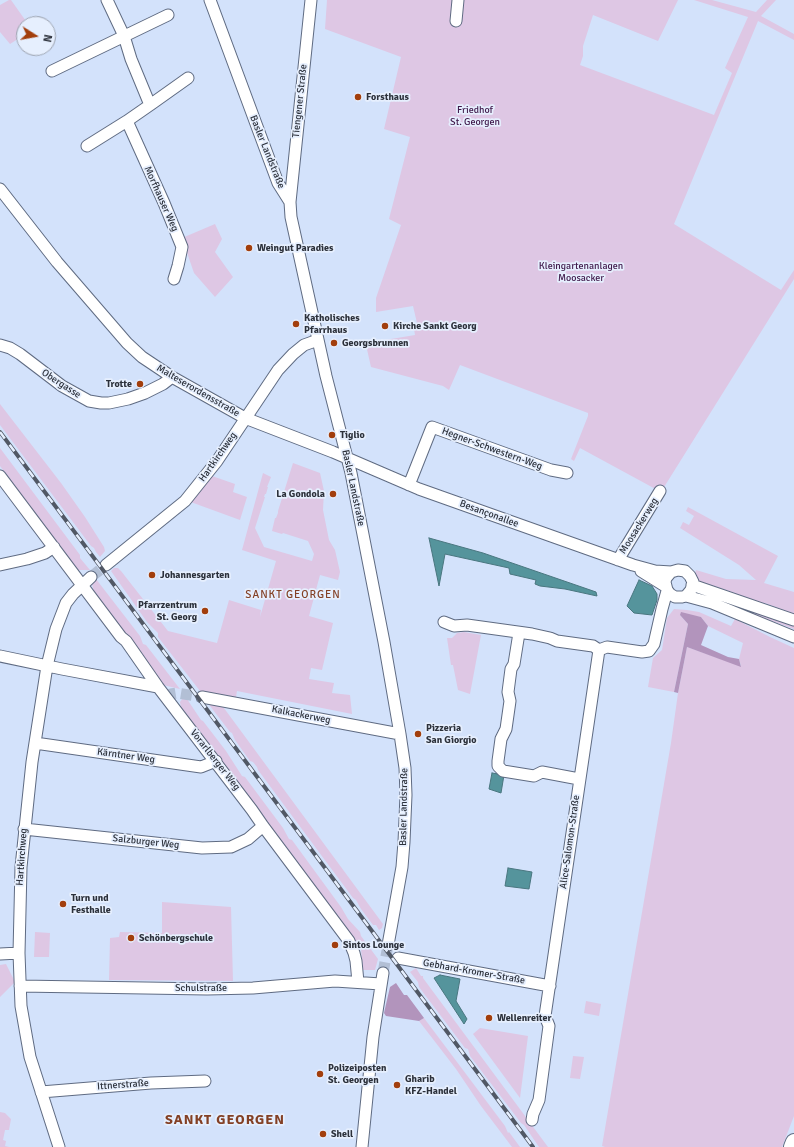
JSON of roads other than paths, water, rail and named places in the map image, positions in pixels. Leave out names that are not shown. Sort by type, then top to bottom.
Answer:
[{"type":"highway","points":[[792,1147],[794,1142]]},
{"type":"street","points":[[107,0],[124,36],[131,59],[150,105]]},
{"type":"street","name":"Basler Landstraße","points":[[210,0],[278,183],[290,202],[291,217],[327,383],[348,459],[400,734],[405,781],[404,842],[402,867],[388,945]]},
{"type":"street","name":"Tiengener Straße","points":[[290,202],[311,0]]},
{"type":"street","points":[[456,21],[458,0]]},
{"type":"street","points":[[52,71],[168,15]]},
{"type":"street","points":[[87,146],[127,121],[188,78]]},
{"type":"street","name":"Morfhauser Weg","points":[[127,121],[182,247],[174,279]]},
{"type":"street","name":"Malteserordensstraße","points":[[0,189],[57,262],[127,343],[142,357],[172,378],[245,418],[348,459]]},
{"type":"street","name":"Hartkirchweg","points":[[106,565],[184,501],[217,461],[278,370],[304,345],[318,340]]},
{"type":"street","name":"Obergasse","points":[[0,345],[10,348],[20,354],[62,386],[89,401],[109,403],[128,399],[163,384],[172,378]]},
{"type":"street","name":"Hegner-Schwestern-Weg","points":[[409,485],[432,427],[551,470],[567,473]]},
{"type":"street","name":"Besançonallee","points":[[348,459],[409,485],[633,565],[655,571],[685,571],[691,578],[692,585]]},
{"type":"street","name":"Vorarlberger Weg","points":[[0,476],[121,637],[126,641],[158,687],[216,761],[348,941],[356,961],[358,982]]},
{"type":"street","name":"Moosackerweg","points":[[618,560],[660,491]]},
{"type":"street","points":[[0,565],[45,553],[54,547]]},
{"type":"street","name":"Besançonallee","points":[[633,565],[674,592],[712,602],[794,637]]},
{"type":"street","points":[[671,572],[666,578],[674,592]]},
{"type":"street","name":"Hartkirchweg","points":[[59,1147],[30,1057],[24,1027],[20,986],[19,953],[20,867],[34,743],[47,666],[56,629],[66,603],[91,577]]},
{"type":"street","points":[[674,592],[691,590],[692,585],[794,620]]},
{"type":"street","points":[[444,622],[454,626],[467,625],[544,637],[557,642],[594,646],[599,650],[607,647],[642,652],[649,651],[654,644],[661,615],[674,592]]},
{"type":"street","points":[[519,633],[514,664],[511,669],[508,692],[510,701],[506,729],[501,739],[498,766],[503,770],[534,776],[542,772],[580,779]]},
{"type":"street","name":"Alice-Salomon-Straße","points":[[532,1120],[539,1100],[549,1026],[545,1016],[599,650]]},
{"type":"street","points":[[0,656],[158,687]]},
{"type":"street","name":"Kalkackerweg","points":[[202,697],[400,734]]},
{"type":"street","name":"Kärntner Weg","points":[[34,743],[202,767],[216,761]]},
{"type":"street","name":"Salzburger Weg","points":[[24,828],[202,848],[231,847],[248,839],[263,826]]},
{"type":"street","points":[[0,954],[19,953]]},
{"type":"street","name":"Gebhard-Kromer-Straße","points":[[398,958],[550,986]]},
{"type":"street","name":"Schulstraße","points":[[20,986],[207,989],[253,988],[335,981],[358,982],[382,978],[373,1037],[362,1147]]},
{"type":"street","name":"Ittnerstraße","points":[[41,1092],[143,1083],[205,1081]]},
{"type":"tunnel","points":[[91,577],[106,565]]},
{"type":"tunnel","points":[[166,698],[171,694],[177,693],[202,697]]},
{"type":"tunnel","points":[[383,973],[388,945]]},
{"type":"railway","points":[[0,432],[533,1147]]},
{"type":"place","name":"Forsthaus","points":[[358,97]]},
{"type":"place","name":"Weingut Paradies","points":[[249,248]]},
{"type":"place","name":"Katholisches Pfarrhaus","points":[[296,324]]},
{"type":"place","name":"Kirche Sankt Georg","points":[[385,326]]},
{"type":"place","name":"Georgsbrunnen","points":[[334,343]]},
{"type":"place","name":"Trotte","points":[[140,384]]},
{"type":"place","name":"Tiglio","points":[[332,435]]},
{"type":"place","name":"La Gondola","points":[[333,494]]},
{"type":"place","name":"Johannesgarten","points":[[152,575]]},
{"type":"place","name":"Pfarrzentrum St. Georg","points":[[205,611]]},
{"type":"place","name":"Pizzeria San Giorgio","points":[[418,734]]},
{"type":"place","name":"Turn und Festhalle","points":[[63,904]]},
{"type":"place","name":"Schönbergschule","points":[[131,938]]},
{"type":"place","name":"Sintos Lounge","points":[[335,945]]},
{"type":"place","name":"Wellenreiter","points":[[489,1018]]},
{"type":"place","name":"Polizeiposten St. Georgen","points":[[320,1074]]},
{"type":"place","name":"Gharib KFZ-Handel","points":[[397,1085]]},
{"type":"place","name":"Shell","points":[[323,1134]]},
{"type":"district","name":"SANKT GEORGEN","points":[[293,595]]},
{"type":"district","name":"SANKT GEORGEN","points":[[225,1120]]},
{"type":"park label","name":"Friedhof St. Georgen","points":[[475,116]]},
{"type":"park label","name":"Kleingartenanlagen Moosacker","points":[[581,272]]}]
